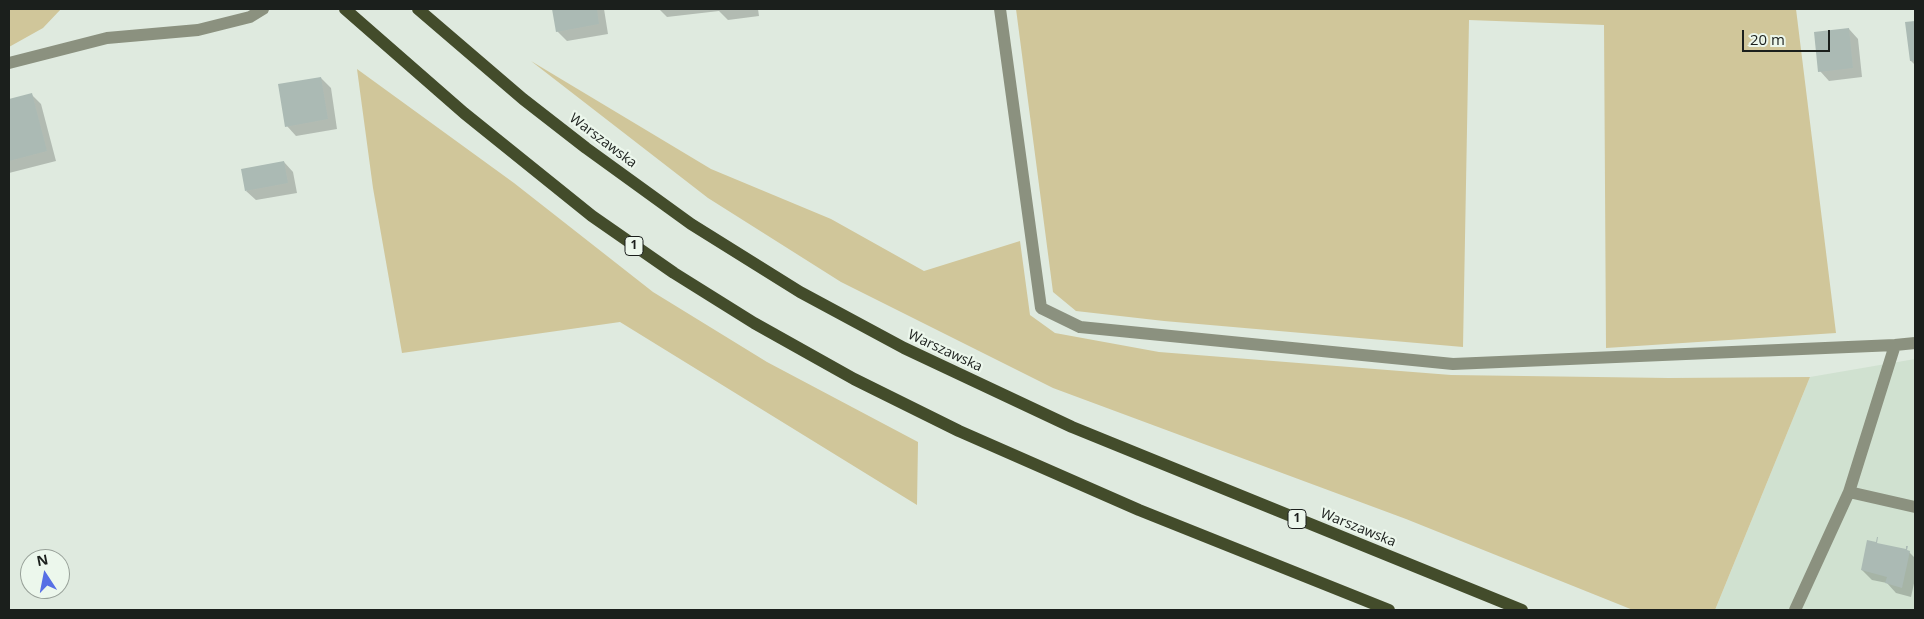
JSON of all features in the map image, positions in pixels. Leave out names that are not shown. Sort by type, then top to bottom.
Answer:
[{"type":"main road","name":"1","points":[[345,9],[464,113],[592,216],[674,273],[754,323],[854,380],[959,432],[1139,510],[1389,610]]},
{"type":"main road","name":"Warszawska","points":[[418,9],[523,99],[586,148],[691,224],[809,297],[904,348],[1072,427],[1522,610]]},
{"type":"street","points":[[9,63],[107,38],[198,30],[250,17],[263,9]]},
{"type":"street","points":[[1000,9],[1041,308],[1080,327],[1453,364],[1915,343]]},
{"type":"street","points":[[1795,610],[1849,492],[1895,345]]},
{"type":"street","points":[[1849,492],[1915,507]]},
{"type":"shaded area","points":[[9,9],[61,9],[43,28],[9,47]]},
{"type":"shaded area","points":[[1016,9],[1796,9],[1836,333],[1606,348],[1604,25],[1469,20],[1463,347],[1164,321],[1076,311],[1053,292]]},
{"type":"shaded area","points":[[531,61],[711,169],[831,219],[924,271],[1020,241],[1030,315],[1055,333],[1159,352],[1451,375],[1669,378],[1810,377],[1715,610],[1633,610],[1406,519],[1053,388],[841,282],[708,198]]},
{"type":"shaded area","points":[[357,69],[514,183],[653,292],[767,362],[918,442],[917,505],[620,322],[402,353],[373,188]]},
{"type":"shaded area","points":[[1915,359],[1915,610],[1715,610],[1810,377]]},
{"type":"building","points":[[552,9],[597,9],[599,24],[556,32]]},
{"type":"building","points":[[1915,21],[1915,61],[1910,61],[1905,22]]},
{"type":"building","points":[[1849,28],[1853,68],[1818,72],[1814,32]]},
{"type":"building","points":[[321,77],[328,119],[285,127],[278,84]]},
{"type":"building","points":[[32,93],[47,151],[9,161],[9,99]]},
{"type":"building","points":[[284,161],[288,183],[245,191],[241,169]]},
{"type":"building","points":[[1877,537],[1877,543],[1906,549],[1906,546],[1908,546],[1907,550],[1910,551],[1902,588],[1885,583],[1887,577],[1861,570],[1867,540],[1876,542]]}]
